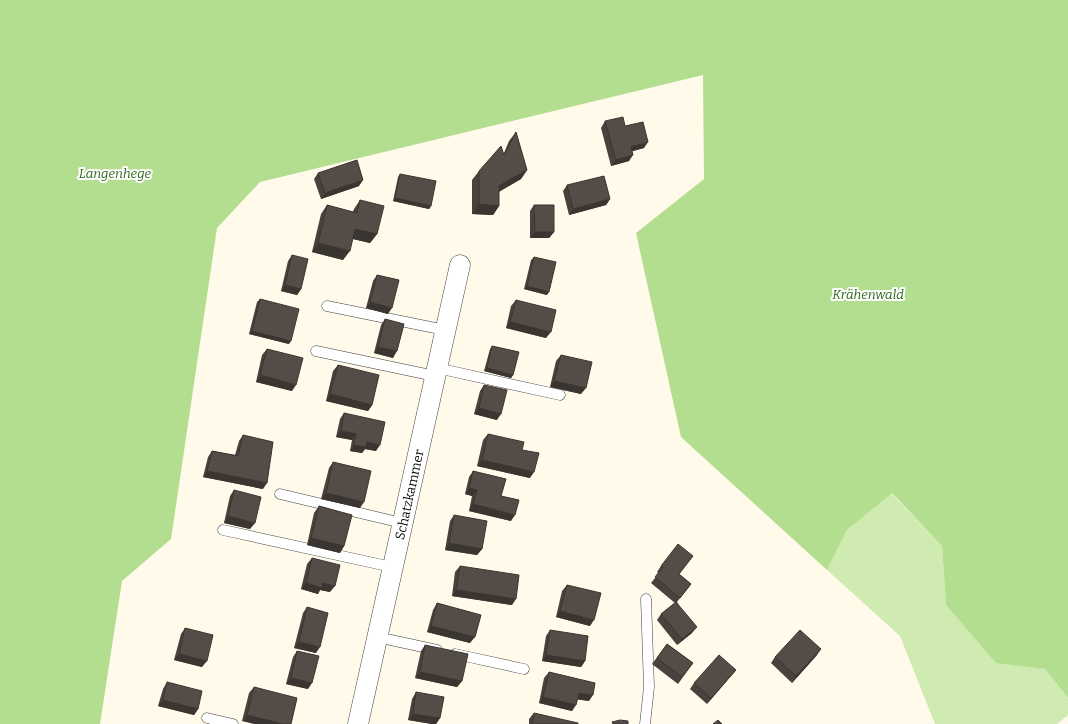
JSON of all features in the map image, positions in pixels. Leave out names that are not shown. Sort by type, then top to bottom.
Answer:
[{"type":"street","name":"Schatzkammer","points":[[362,723],[377,637],[460,265]]},
{"type":"lane","points":[[327,306],[445,330]]},
{"type":"lane","points":[[316,351],[560,395]]},
{"type":"lane","points":[[280,494],[402,523]]},
{"type":"lane","points":[[223,530],[392,567]]},
{"type":"lane","points":[[645,724],[649,687],[646,599]]},
{"type":"lane","points":[[377,637],[524,669]]},
{"type":"lane","points":[[207,718],[233,724]]},
{"type":"green space","name":"Krähenwald","points":[[0,0],[1068,0],[1068,698],[1045,669],[996,663],[946,605],[942,546],[892,493],[847,530],[827,570],[681,437],[636,233],[704,179],[703,75],[260,182],[217,228],[171,539],[122,581],[100,724],[0,724]]},
{"type":"green space","points":[[891,493],[942,546],[946,605],[996,662],[1045,669],[1068,698],[1068,715],[1057,724],[935,724],[900,636],[827,570],[847,530]]},
{"type":"building","points":[[623,117],[625,126],[643,122],[648,142],[631,147],[633,155],[616,160],[605,121]]},
{"type":"building","points":[[516,132],[527,170],[499,186],[499,206],[479,204],[479,171],[501,146],[504,155]]},
{"type":"building","points":[[357,160],[363,180],[325,193],[318,173]]},
{"type":"building","points":[[400,174],[436,181],[431,206],[395,198]]},
{"type":"building","points":[[604,176],[610,199],[573,209],[567,185]]},
{"type":"building","points":[[360,200],[384,206],[377,234],[355,229],[350,251],[318,243],[327,205],[357,213]]},
{"type":"building","points":[[534,205],[554,205],[554,232],[535,232]]},
{"type":"building","points":[[292,255],[308,259],[301,289],[285,285]]},
{"type":"building","points":[[534,257],[556,262],[549,292],[527,286]]},
{"type":"building","points":[[377,275],[399,280],[392,308],[370,302]]},
{"type":"building","points":[[260,299],[299,309],[291,341],[252,331]]},
{"type":"building","points":[[516,300],[556,310],[551,332],[510,322]]},
{"type":"building","points":[[385,319],[404,324],[397,351],[378,347]]},
{"type":"building","points":[[492,346],[519,352],[513,375],[487,368]]},
{"type":"building","points":[[267,349],[303,358],[296,385],[260,375]]},
{"type":"building","points":[[561,355],[592,362],[586,388],[554,381]]},
{"type":"building","points":[[338,365],[379,375],[372,405],[330,394]]},
{"type":"building","points":[[484,385],[507,390],[501,414],[479,408]]},
{"type":"building","points":[[344,413],[385,422],[380,445],[367,442],[366,447],[354,445],[356,434],[341,431]]},
{"type":"building","points":[[488,434],[524,442],[522,450],[539,453],[534,472],[482,460]]},
{"type":"building","points":[[243,435],[273,442],[267,483],[207,471],[212,451],[238,456]]},
{"type":"building","points":[[333,462],[371,471],[364,502],[326,493]]},
{"type":"building","points":[[473,471],[506,479],[501,496],[519,500],[515,515],[473,504],[477,490],[469,488]]},
{"type":"building","points":[[234,490],[261,497],[255,523],[228,516]]},
{"type":"building","points":[[319,506],[352,515],[344,546],[311,538]]},
{"type":"building","points":[[454,515],[487,521],[482,549],[449,543]]},
{"type":"building","points":[[678,544],[693,556],[679,574],[691,584],[680,598],[655,577],[663,567],[661,566]]},
{"type":"building","points":[[312,558],[340,565],[335,586],[323,583],[322,588],[306,583]]},
{"type":"building","points":[[460,566],[519,575],[516,599],[456,590]]},
{"type":"building","points":[[567,585],[601,593],[594,620],[560,611]]},
{"type":"building","points":[[676,602],[697,627],[682,639],[661,614]]},
{"type":"building","points":[[437,603],[481,615],[475,637],[431,626]]},
{"type":"building","points":[[307,607],[328,613],[320,647],[299,642]]},
{"type":"building","points":[[185,628],[213,635],[207,661],[179,654]]},
{"type":"building","points":[[550,630],[588,636],[585,661],[546,655]]},
{"type":"building","points":[[800,630],[821,649],[796,676],[775,657]]},
{"type":"building","points":[[667,644],[693,663],[682,677],[657,658]]},
{"type":"building","points":[[425,645],[468,654],[462,681],[420,672]]},
{"type":"building","points":[[297,651],[319,656],[312,683],[291,678]]},
{"type":"building","points":[[719,655],[736,670],[711,698],[694,683]]},
{"type":"building","points":[[549,672],[595,683],[593,695],[579,693],[576,705],[543,697]]},
{"type":"building","points":[[167,682],[202,691],[198,709],[163,700]]},
{"type":"building","points":[[254,687],[297,698],[291,724],[283,724],[247,715]]},
{"type":"building","points":[[416,692],[444,697],[440,718],[413,714]]},
{"type":"building","points":[[534,713],[578,723],[578,724],[532,724]]},
{"type":"building","points":[[620,720],[628,721],[628,724],[613,724],[612,722]]},
{"type":"building","points":[[718,720],[722,724],[713,724]]},
{"type":"park label","name":"Langenhege","points":[[115,173]]}]
